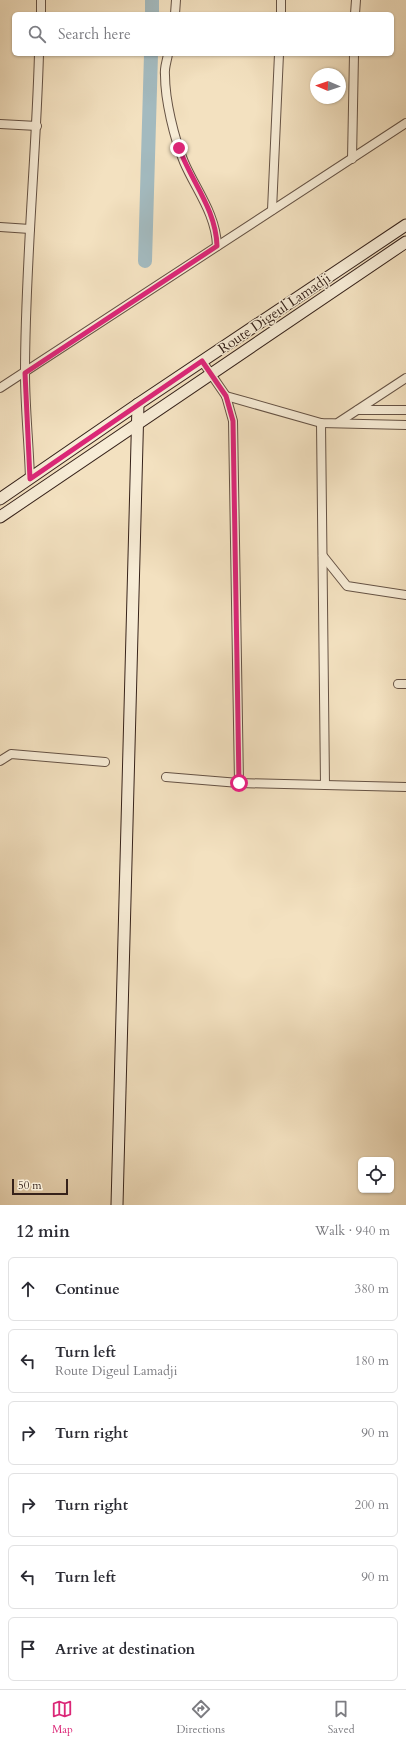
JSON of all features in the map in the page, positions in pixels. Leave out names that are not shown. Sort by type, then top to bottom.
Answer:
[{"type":"main road","name":"Route Digeul Lamadji","points":[[0,499],[138,404],[406,225]]},
{"type":"main road","name":"Route Digeul Lamadji","points":[[0,516],[406,242]]},
{"type":"main road","points":[[117,1205],[138,404]]},
{"type":"street","points":[[41,0],[41,12]]},
{"type":"street","points":[[175,12],[176,0]]},
{"type":"street","points":[[281,0],[281,12]]},
{"type":"street","points":[[355,12],[356,0]]},
{"type":"street","points":[[30,479],[25,373],[30,229],[37,126],[39,56]]},
{"type":"street","points":[[168,56],[165,76],[179,148],[184,162],[209,209],[215,228],[217,246]]},
{"type":"street","points":[[272,210],[279,56]]},
{"type":"street","points":[[352,159],[354,56]]},
{"type":"street","points":[[0,388],[406,123]]},
{"type":"street","points":[[0,124],[37,126]]},
{"type":"street","points":[[0,227],[30,229]]},
{"type":"street","points":[[202,361],[226,396],[233,421],[239,783]]},
{"type":"street","points":[[339,422],[406,378]]},
{"type":"street","points":[[226,396],[322,422],[406,425]]},
{"type":"street","points":[[358,410],[406,410]]},
{"type":"street","points":[[322,422],[325,785]]},
{"type":"street","points":[[323,556],[347,586],[406,595]]},
{"type":"street","points":[[0,761],[11,754],[105,762]]},
{"type":"street","points":[[166,777],[239,783],[406,787]]},
{"type":"waterway","points":[[152,0],[152,12]]},
{"type":"waterway","points":[[145,261],[151,56]]},
{"type":"route","points":[[179,148],[184,162],[209,209],[217,236],[217,246],[25,373],[30,479],[202,361],[226,396],[233,421],[239,783]]}]
